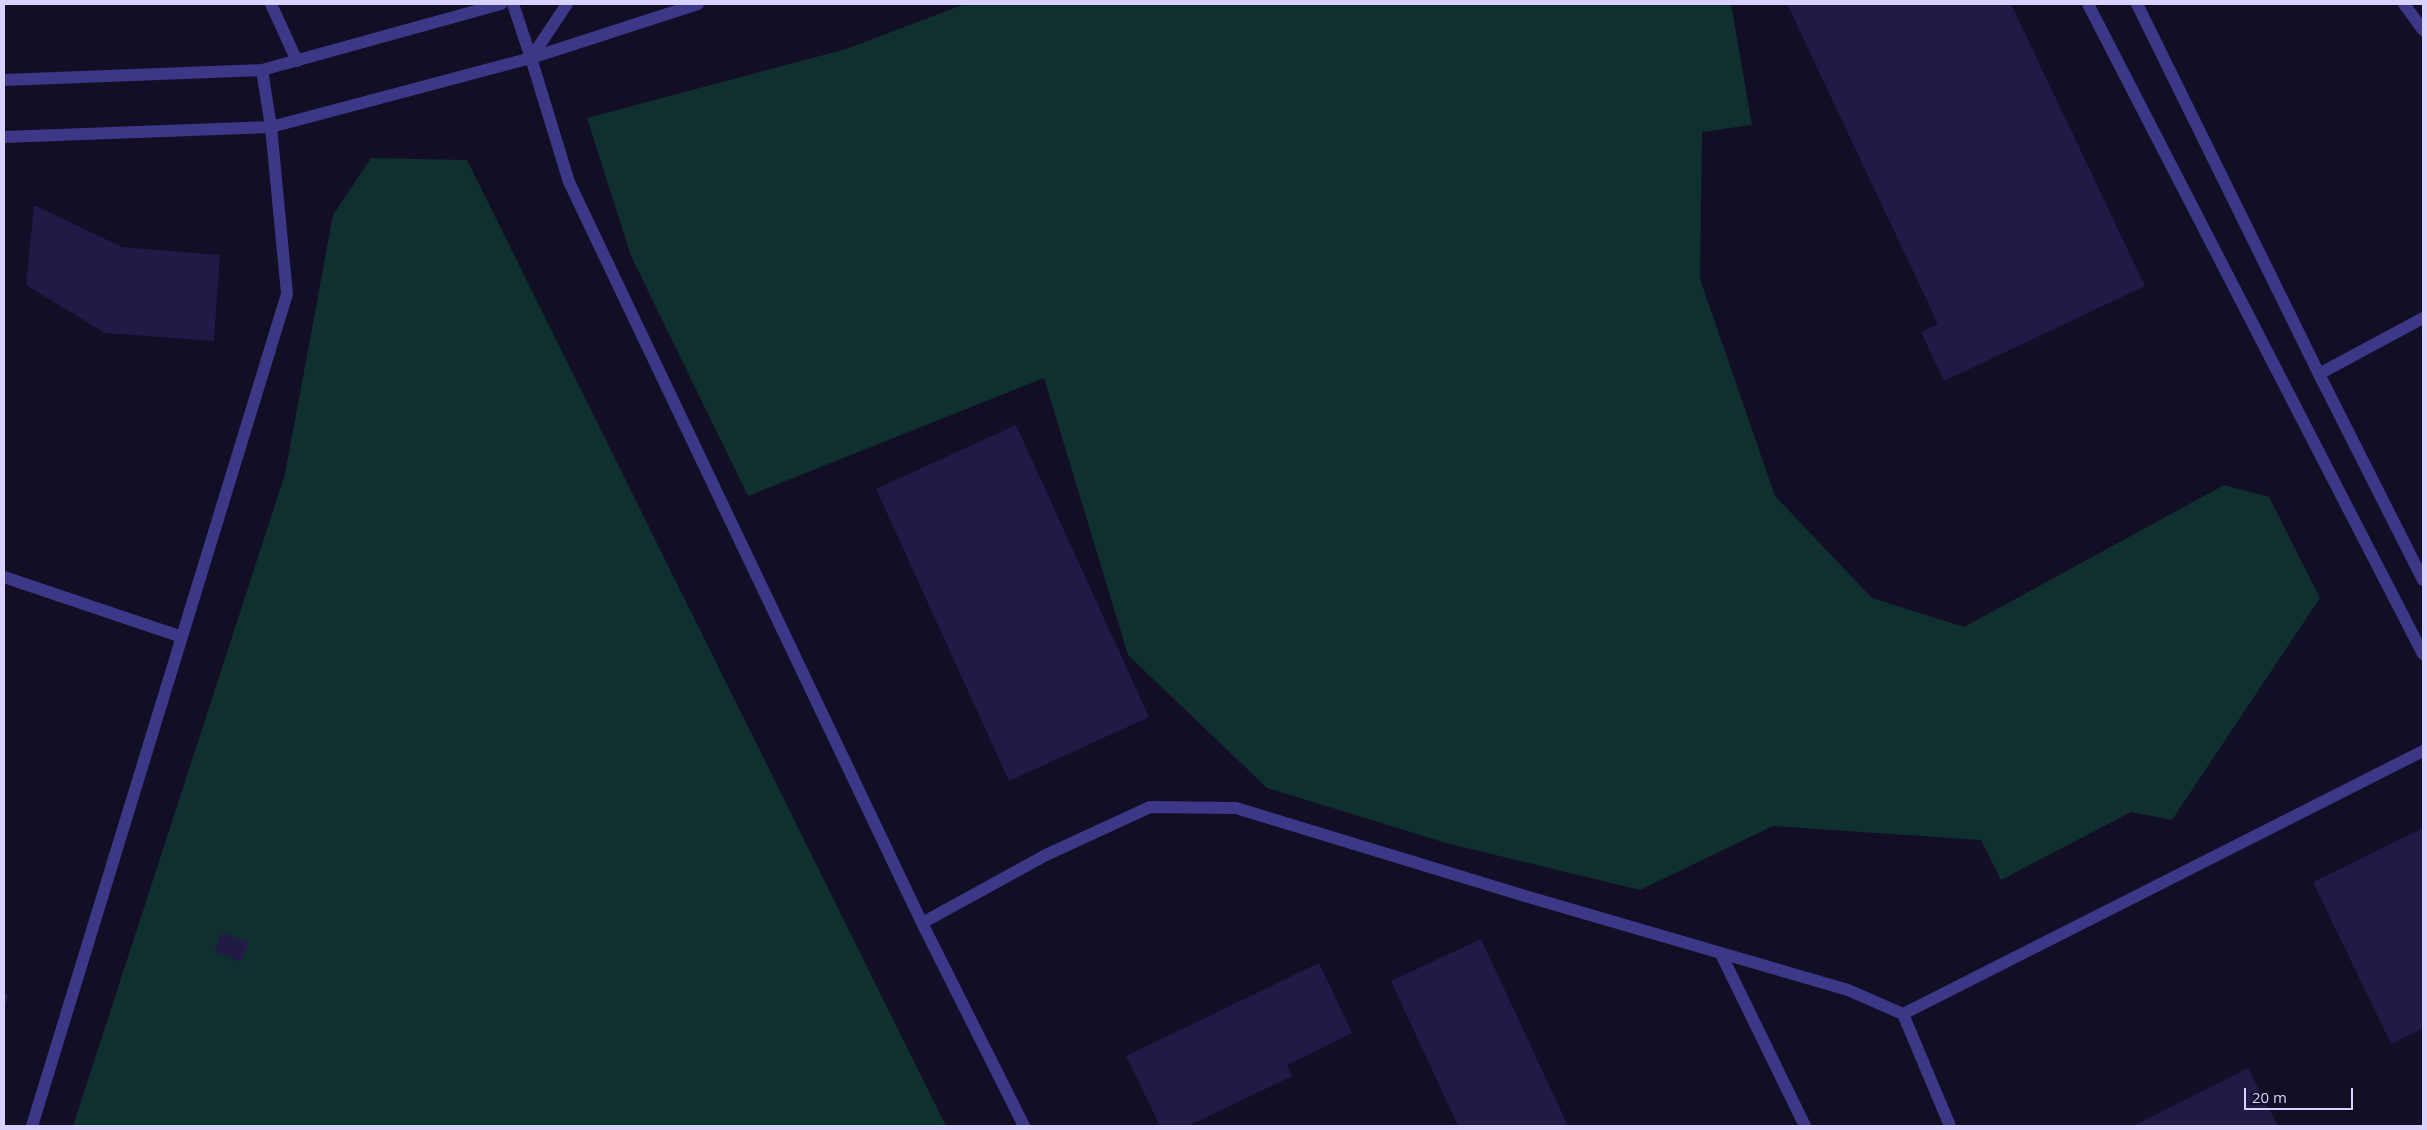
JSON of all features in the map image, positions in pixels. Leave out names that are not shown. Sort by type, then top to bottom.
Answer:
[{"type":"street","points":[[272,4],[297,61]]},
{"type":"street","points":[[4,80],[262,70],[501,4]]},
{"type":"street","points":[[513,4],[569,182],[922,923],[1024,1126]]},
{"type":"street","points":[[531,58],[567,4]]},
{"type":"street","points":[[4,137],[271,127],[531,58],[698,4]]},
{"type":"street","points":[[2088,4],[2423,654]]},
{"type":"street","points":[[2137,4],[2319,374],[2423,580]]},
{"type":"street","points":[[2404,4],[2423,30]]},
{"type":"street","points":[[32,1126],[287,294],[271,127],[262,70]]},
{"type":"street","points":[[2319,374],[2423,318]]},
{"type":"street","points":[[4,577],[182,637]]},
{"type":"street","points":[[1903,1014],[2423,751]]},
{"type":"street","points":[[922,923],[1046,855],[1150,807],[1236,808],[1721,954],[1848,990],[1903,1014],[1950,1126]]},
{"type":"street","points":[[1721,954],[1805,1126]]},
{"type":"green space","points":[[965,4],[1731,4],[1752,125],[1702,132],[1700,279],[1775,496],[1872,598],[1964,627],[2224,485],[2269,497],[2320,598],[2172,820],[2131,812],[2001,880],[1981,840],[1773,826],[1640,890],[1446,843],[1267,788],[1128,655],[1044,378],[748,496],[631,256],[587,118],[846,49]]},
{"type":"green space","points":[[371,158],[467,160],[946,1126],[73,1126],[285,474],[333,215]]},
{"type":"building","points":[[1787,4],[2011,4],[2145,286],[1944,381],[1921,332],[1938,324]]},
{"type":"building","points":[[34,205],[122,247],[220,255],[214,341],[105,333],[26,285]]},
{"type":"building","points":[[1016,425],[1149,717],[1009,781],[876,489]]},
{"type":"building","points":[[2423,828],[2423,1028],[2391,1044],[2313,882]]},
{"type":"building","points":[[222,933],[249,943],[241,962],[214,951]]},
{"type":"building","points":[[1481,939],[1568,1126],[1458,1126],[1391,981]]},
{"type":"building","points":[[1319,963],[1352,1033],[1287,1065],[1292,1076],[1188,1126],[1160,1126],[1126,1056]]},
{"type":"building","points":[[4,993],[9,995],[4,1009]]},
{"type":"building","points":[[2248,1068],[2278,1126],[2133,1126]]}]
